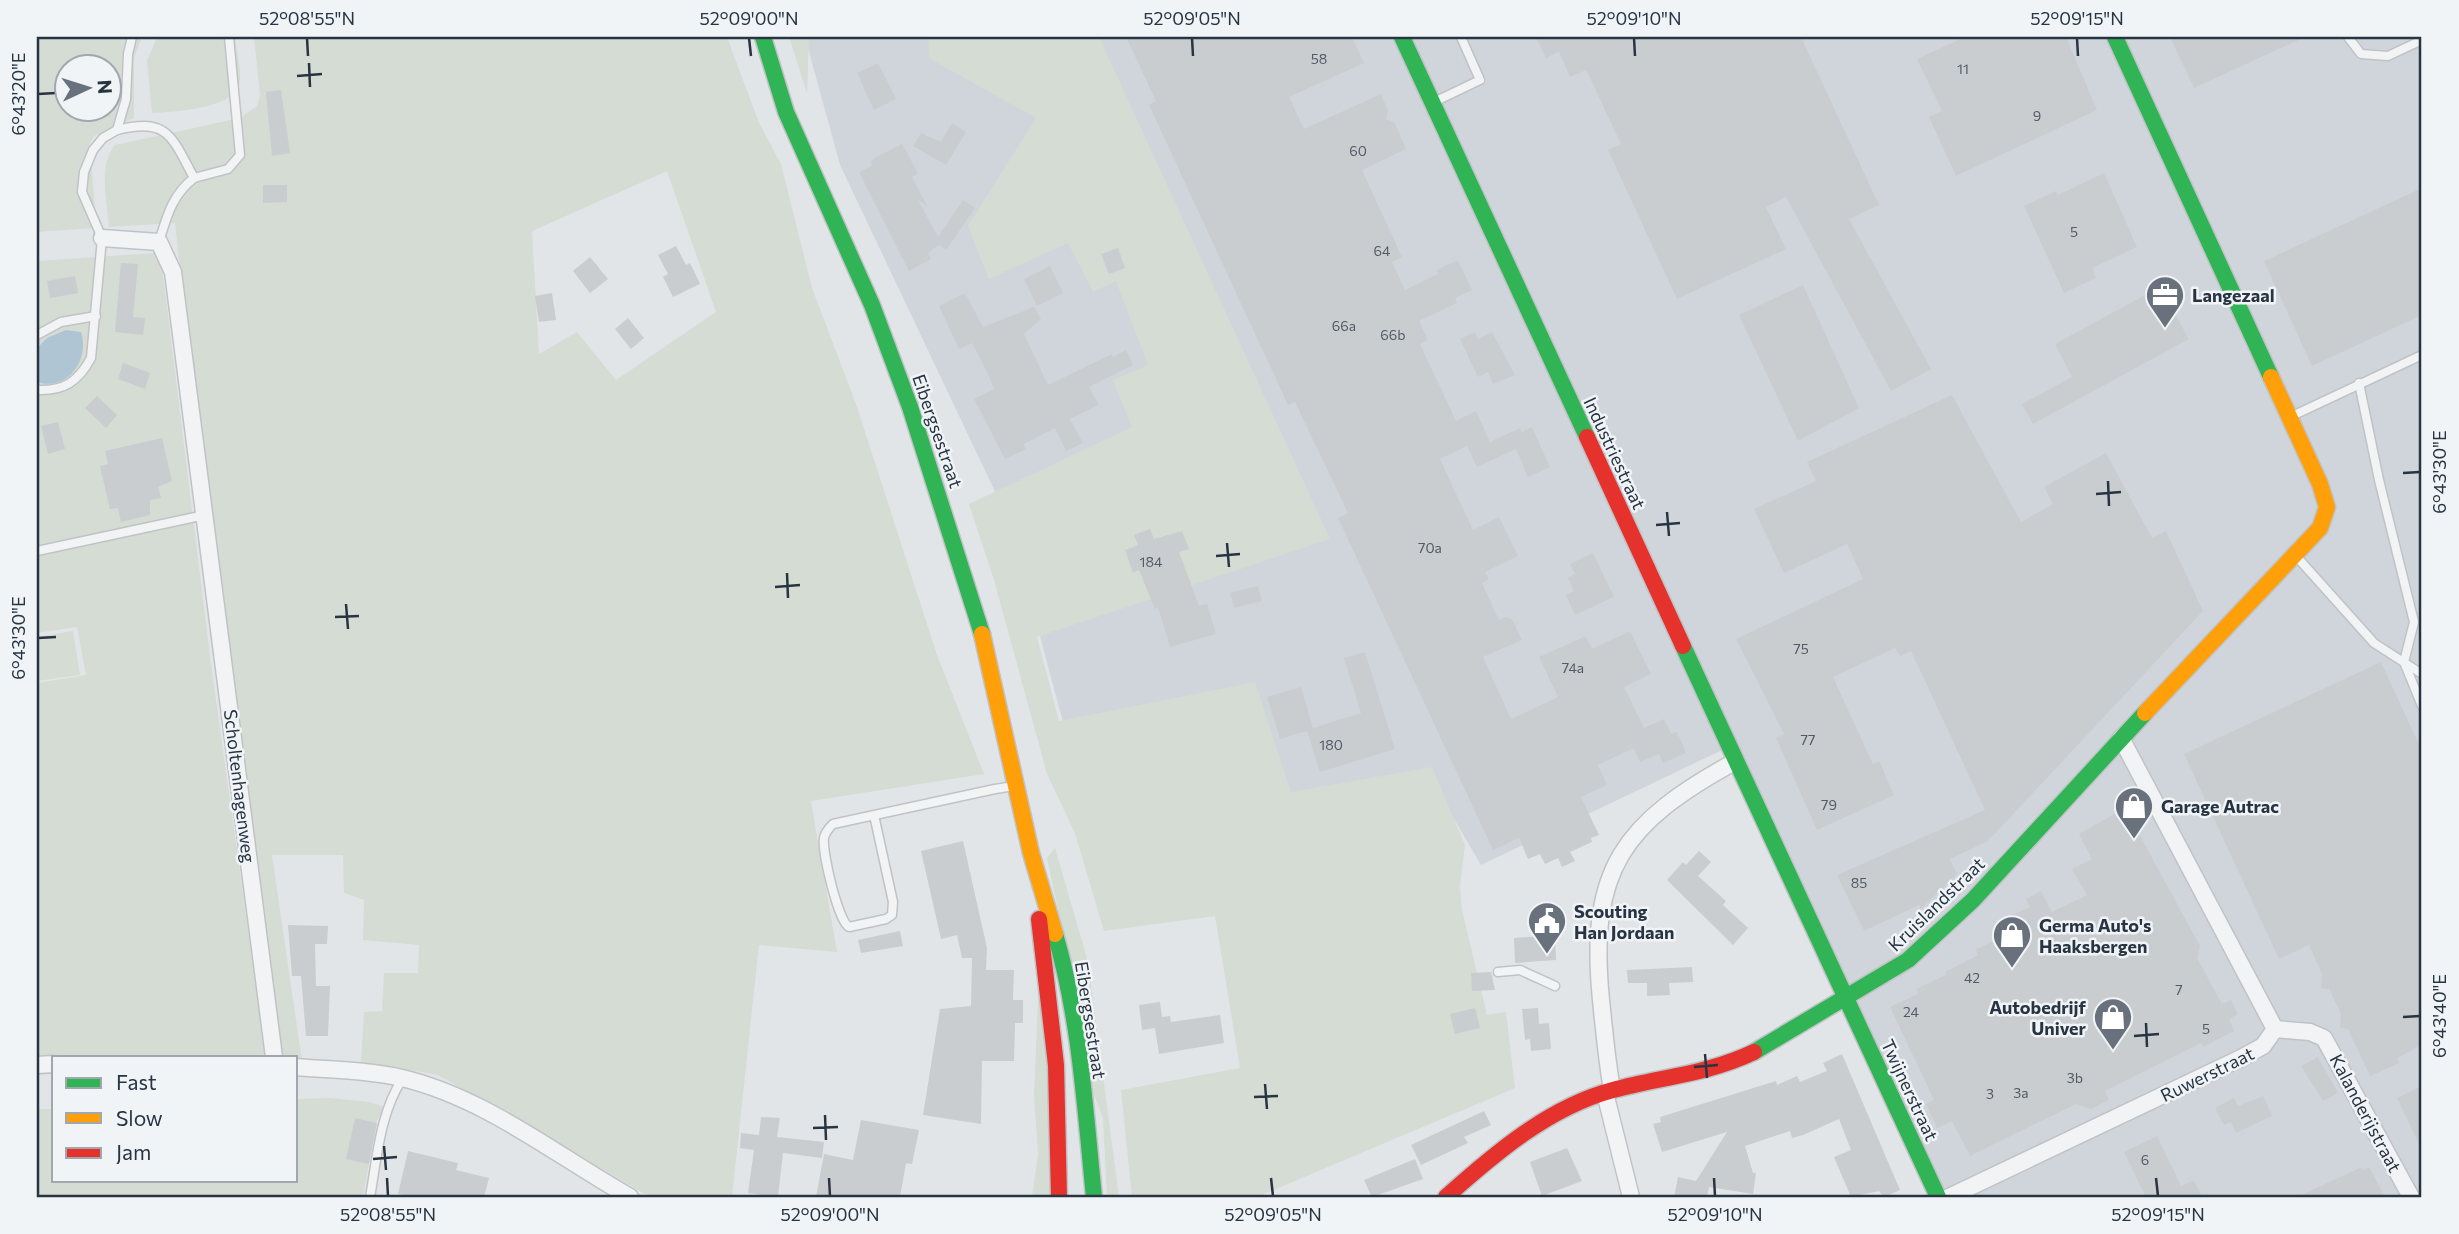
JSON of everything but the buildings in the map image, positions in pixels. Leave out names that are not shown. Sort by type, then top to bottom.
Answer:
[{"type":"street","name":"Eibergsestraat","points":[[763,37],[786,111],[872,305],[910,407],[986,648],[1031,853],[1056,1065],[1059,1197]]},
{"type":"street","name":"Industriestraat","points":[[1402,37],[1847,999]]},
{"type":"street","name":"Kruislandstraat","points":[[1446,1197],[1496,1152],[1570,1107],[1609,1092],[1697,1074],[1741,1058],[1847,999],[1908,960],[1973,900],[2121,738],[2320,528],[2327,507],[2320,484],[2115,37]]},
{"type":"street","points":[[102,238],[159,242]]},
{"type":"street","name":"Scholtenhagenweg","points":[[159,242],[173,272],[274,1056]]},
{"type":"street","points":[[2121,738],[2275,1029]]},
{"type":"street","points":[[1631,1197],[1609,1092],[1600,993],[1600,906],[1610,872],[1628,843],[1649,821],[1698,782],[1736,761]]},
{"type":"street","name":"Eibergsestraat","points":[[1031,853],[1063,960],[1081,1068],[1094,1197]]},
{"type":"street","name":"Twijnerstraat","points":[[1847,999],[1938,1197]]},
{"type":"street","name":"Ruwerstraat","points":[[1949,1197],[2241,1058],[2263,1046],[2275,1029]]},
{"type":"street","name":"Kalanderijstraat","points":[[2275,1029],[2310,1032],[2324,1038],[2411,1197]]},
{"type":"street","points":[[298,1066],[403,1078],[469,1103],[630,1197]]},
{"type":"lane","points":[[117,130],[126,99],[128,54],[132,37]]},
{"type":"lane","points":[[159,242],[169,207],[181,189],[194,178],[228,169],[240,155],[229,37]]},
{"type":"lane","points":[[1433,103],[1480,80],[1461,37]]},
{"type":"lane","points":[[2348,37],[2361,54],[2388,56],[2422,40]]},
{"type":"lane","points":[[37,390],[65,388],[82,374],[91,358],[102,238],[82,192],[84,172],[98,144],[117,130],[142,124],[156,126],[174,141],[194,178]]},
{"type":"lane","points":[[37,335],[61,322],[96,316]]},
{"type":"lane","points":[[2290,416],[2422,355]]},
{"type":"lane","points":[[2359,383],[2379,480],[2414,622],[2404,662],[2422,706]]},
{"type":"lane","points":[[37,551],[206,515]]},
{"type":"lane","points":[[2296,556],[2374,643],[2422,674]]},
{"type":"lane","points":[[874,815],[893,902],[891,915],[886,919],[849,927],[840,916],[824,837],[833,824],[874,815],[1017,785]]},
{"type":"lane","points":[[1498,972],[1520,970],[1555,986]]},
{"type":"lane","points":[[370,1197],[384,1123],[403,1078]]},
{"type":"shaded area","points":[[37,37],[142,37],[134,58],[134,118],[94,136],[90,143],[94,228],[37,232]]},
{"type":"shaded area","points":[[157,37],[235,37],[240,81],[234,94],[225,100],[200,108],[152,113],[147,61]]},
{"type":"shaded area","points":[[254,37],[727,37],[759,123],[781,164],[812,288],[856,404],[937,655],[984,774],[811,801],[837,952],[759,945],[732,1197],[659,1197],[645,1194],[438,1075],[361,1062],[364,1012],[382,1011],[384,973],[418,973],[419,945],[363,940],[364,900],[344,893],[343,855],[272,855],[302,1061],[298,1060],[298,1056],[282,1055],[191,370],[175,223],[109,227],[105,184],[107,162],[115,145],[240,118],[257,106],[260,95]],"holes":[[[667,171],[716,312],[616,380],[577,332],[539,354],[532,231]]]},
{"type":"shaded area","points":[[789,37],[809,37],[807,93]]},
{"type":"shaded area","points":[[805,37],[2422,37],[2422,1197],[1936,1197],[1737,743],[1481,865],[1437,790],[1096,845],[1009,521],[840,165]]},
{"type":"shaded area","points":[[928,37],[1099,37],[1330,539],[1037,637],[1059,721],[1255,682],[1291,792],[1432,767],[1465,845],[1460,886],[1462,910],[1487,1015],[1506,1012],[1515,1088],[1257,1197],[1132,1197],[1121,1090],[1240,1068],[1215,916],[1104,931],[1075,833],[1047,774],[994,580],[969,504],[1132,427],[1113,380],[1148,365],[1116,281],[1093,292],[1068,243],[989,279],[968,226],[1036,118],[929,58]]},
{"type":"shaded area","points":[[155,253],[161,258],[211,664],[264,1056],[52,1056],[52,1074],[37,1075],[37,683],[86,675],[77,627],[37,633],[37,261]]},
{"type":"shaded area","points":[[73,631],[80,675],[37,681],[37,637]]},
{"type":"shaded area","points":[[1055,848],[1088,962],[1119,1197],[1107,1197],[1103,1118],[1089,1082],[1078,1005],[1047,858]]},
{"type":"shaded area","points":[[1039,978],[1046,1031],[1052,1197],[1032,1197],[1038,1154],[1034,1096]]},
{"type":"shaded area","points":[[331,1098],[370,1102],[384,1107],[376,1123],[363,1197],[37,1197],[37,1109],[52,1109],[52,1182],[298,1182],[298,1099]]},
{"type":"water","points":[[66,330],[81,332],[83,342],[82,353],[74,371],[58,382],[37,382],[37,348],[47,338]]},
{"type":"traffic: fast","points":[[763,37],[786,112],[872,305],[910,407],[982,634]]},
{"type":"traffic: fast","points":[[1402,37],[1587,437]]},
{"type":"traffic: fast","points":[[2115,37],[2271,377]]},
{"type":"traffic: fast","points":[[1683,646],[1938,1197]]},
{"type":"traffic: fast","points":[[1754,1052],[1908,960],[1973,900],[2145,713]]},
{"type":"traffic: fast","points":[[1055,934],[1076,1031],[1094,1197]]},
{"type":"traffic: slow","points":[[2145,713],[2320,528],[2327,507],[2320,484],[2271,377]]},
{"type":"traffic: slow","points":[[982,634],[1031,853],[1055,934]]},
{"type":"traffic: jam","points":[[1587,437],[1683,646]]},
{"type":"traffic: jam","points":[[1039,919],[1056,1065],[1059,1197]]},
{"type":"traffic: jam","points":[[1446,1197],[1503,1149],[1567,1108],[1613,1090],[1702,1070],[1754,1052]]},
{"type":"place","name":"Langezaal","points":[[2165,329]]},
{"type":"place","name":"Garage Autrac","points":[[2134,840]]},
{"type":"place","name":"Scouting Han Jordaan","points":[[1547,955]]},
{"type":"place","name":"Germa Auto's Haaksbergen","points":[[2012,969]]},
{"type":"place","name":"Autobedrijf Univer","points":[[2113,1051]]}]
